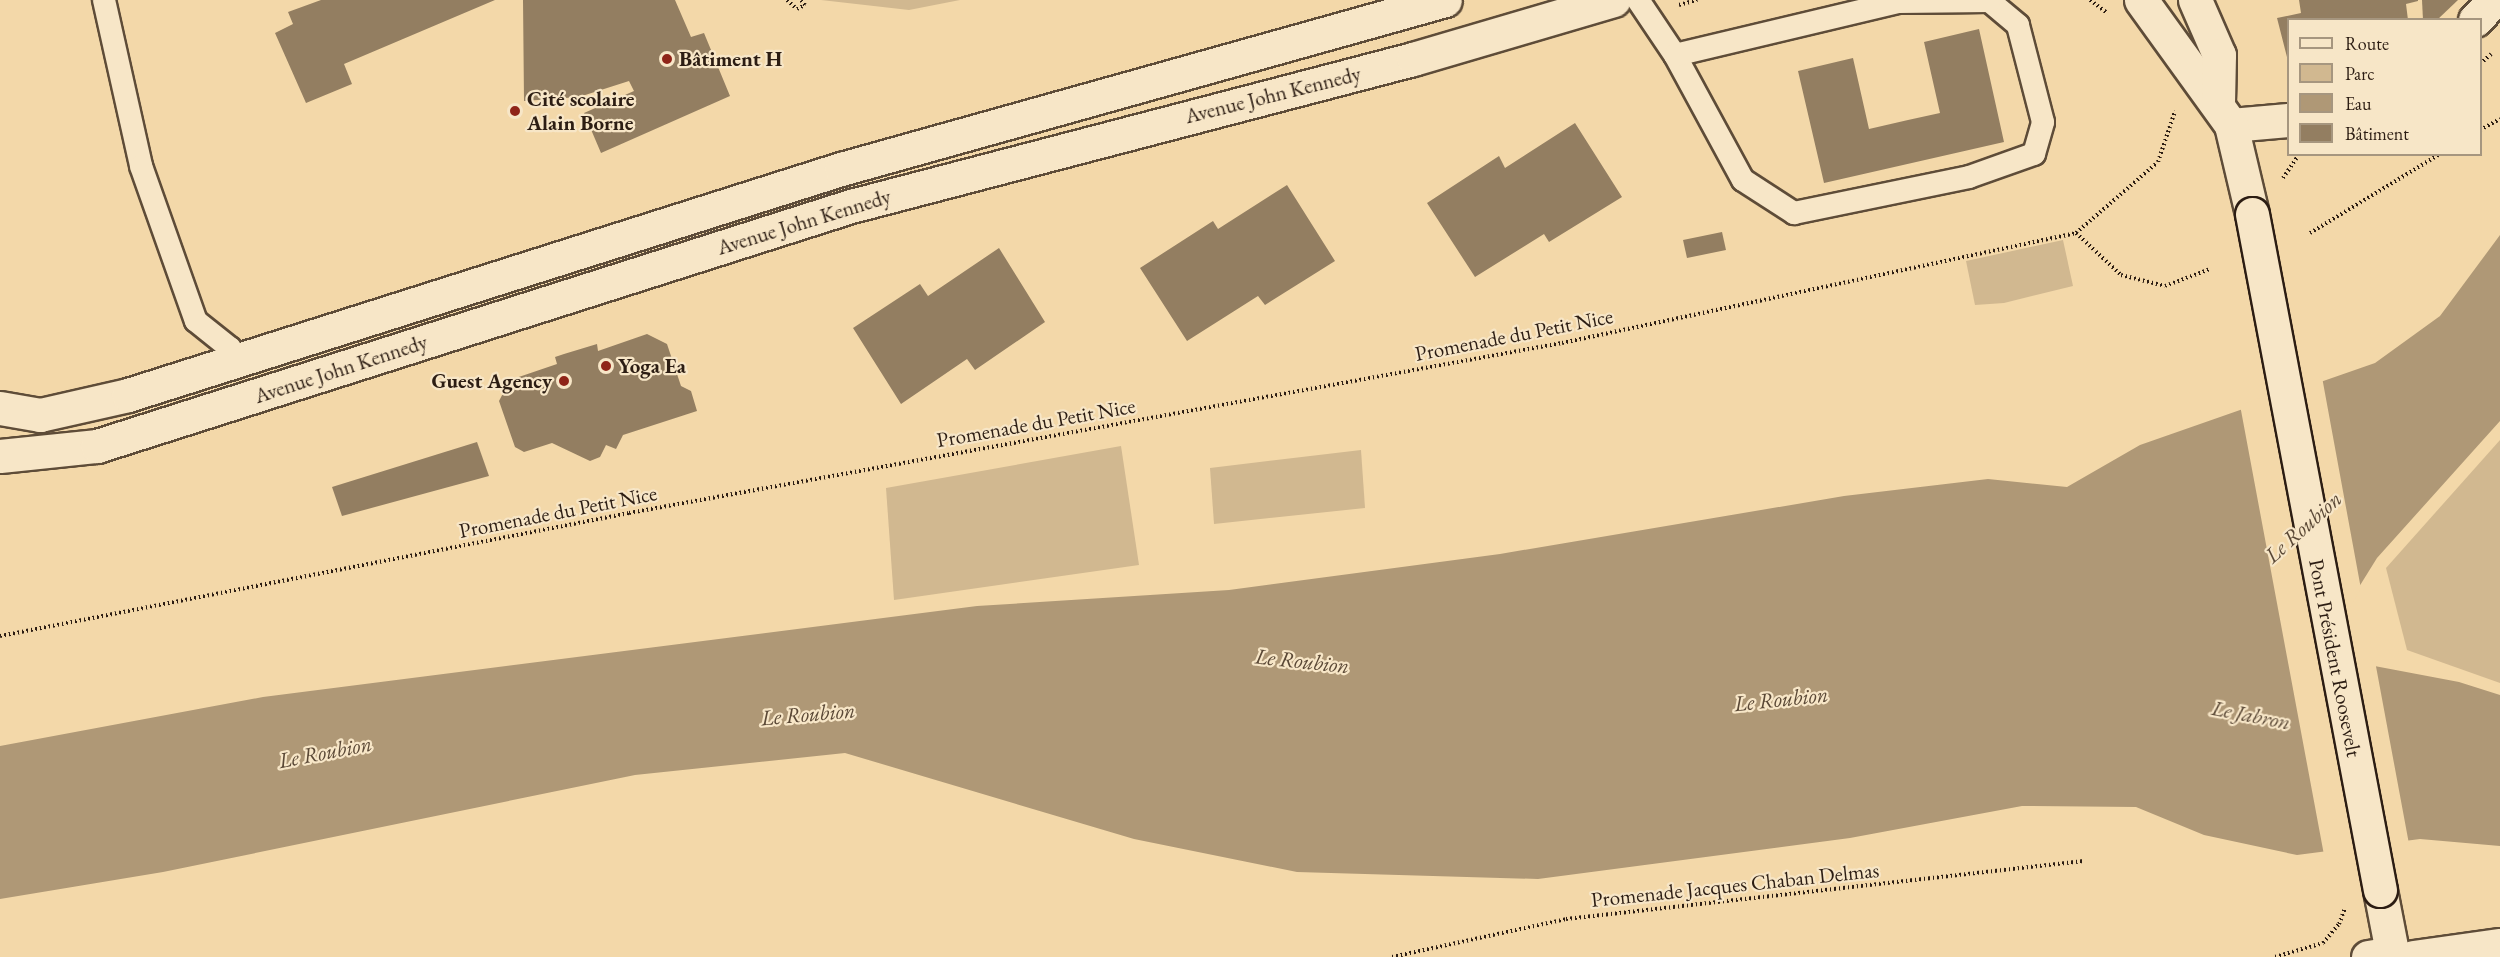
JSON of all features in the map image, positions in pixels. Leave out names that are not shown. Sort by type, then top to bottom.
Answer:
[{"type":"main road","name":"Avenue John Kennedy","points":[[0,408],[40,415],[128,395],[841,169],[1444,0]]},
{"type":"main road","name":"Avenue John Kennedy","points":[[0,456],[97,446],[851,206],[1413,59],[1614,0]]},
{"type":"main road","points":[[2141,0],[2224,115],[2287,120]]},
{"type":"main road","points":[[2195,0],[2219,55],[2224,115]]},
{"type":"main road","points":[[2477,18],[2494,0]]},
{"type":"main road","name":"Pont Président Roosevelt","points":[[2224,115],[2252,214],[2392,956]]},
{"type":"main road","points":[[2392,956],[2500,945]]},
{"type":"lane","points":[[104,0],[141,166],[192,310],[196,321],[230,348],[233,362]]},
{"type":"lane","points":[[1638,0],[1675,55],[1743,180],[1794,213],[1969,177],[2034,154],[2043,122],[2018,25],[1989,1],[1898,2],[1675,55]]},
{"type":"path","points":[[787,0],[797,9],[805,5],[801,0]]},
{"type":"path","points":[[2210,269],[2165,286],[2121,275],[2076,232],[2158,162],[2175,108],[2224,115]]},
{"type":"path","points":[[2482,129],[2500,119]]},
{"type":"path","points":[[2279,190],[2287,168],[2298,156]]},
{"type":"path","points":[[2310,233],[2437,156]]},
{"type":"path","name":"Promenade du Petit Nice","points":[[0,636],[629,513],[1562,343],[2076,232]]},
{"type":"path","name":"Promenade Jacques Chaban Delmas","points":[[1392,957],[1566,919],[2084,861]]},
{"type":"path","points":[[2275,957],[2323,942],[2339,924],[2347,902]]},
{"type":"green space","points":[[821,0],[960,0],[909,10]]},
{"type":"green space","points":[[2063,240],[2073,286],[2004,303],[1975,305],[1966,261]]},
{"type":"green space","points":[[2500,440],[2500,683],[2407,650],[2386,568]]},
{"type":"green space","points":[[1121,446],[1139,565],[894,600],[886,488]]},
{"type":"green space","points":[[1361,450],[1365,508],[1214,524],[1210,468]]},
{"type":"water","points":[[2500,235],[2500,421],[2377,558],[2336,624],[2348,661],[2459,682],[2500,695],[2500,846],[2420,839],[2297,855],[2204,835],[2136,807],[2022,806],[1850,838],[1538,879],[1297,872],[1134,839],[845,753],[635,775],[163,872],[0,899],[0,746],[263,697],[977,606],[1229,590],[1500,554],[1844,496],[1988,479],[2067,487],[2140,445],[2375,363],[2440,316]]},
{"type":"pier","points":[[2322,377],[2361,589],[2339,624],[2350,658],[2375,661],[2409,844],[2324,855],[2240,405]]},
{"type":"building","points":[[321,0],[495,0],[344,64],[352,84],[306,103],[275,33],[293,24],[288,12]]},
{"type":"building","name":"Bâtiment H","points":[[523,0],[675,0],[691,37],[704,33],[730,96],[601,153],[584,113],[634,91],[629,81],[579,97],[524,101]]},
{"type":"building","points":[[2299,0],[2418,0],[2406,4],[2408,18],[2287,18],[2287,57],[2277,18],[2301,13]]},
{"type":"building","points":[[2422,0],[2458,0],[2439,18],[2423,18]]},
{"type":"building","points":[[1979,29],[2004,142],[1824,183],[1798,71],[1853,58],[1869,129],[1940,113],[1924,42]]},
{"type":"building","points":[[1575,123],[1622,197],[1549,242],[1544,234],[1475,277],[1427,203],[1499,156],[1505,168]]},
{"type":"building","points":[[1287,185],[1335,261],[1265,305],[1258,296],[1187,341],[1140,268],[1213,221],[1218,229]]},
{"type":"building","points":[[1722,232],[1726,250],[1687,258],[1683,240]]},
{"type":"building","points":[[999,248],[1045,322],[975,370],[967,359],[901,404],[853,328],[920,284],[928,296]]},
{"type":"building","points":[[647,334],[667,344],[681,386],[691,391],[697,411],[623,435],[616,449],[606,445],[600,457],[590,461],[552,443],[524,452],[515,447],[499,401],[510,380],[557,364],[555,357],[597,344],[598,351]]},
{"type":"building","points":[[477,442],[489,476],[342,516],[332,487]]},
{"type":"place","name":"Bâtiment H","points":[[667,59]]},
{"type":"place","name":"Cité scolaire Alain Borne","points":[[515,111]]},
{"type":"place","name":"Yoga Ea","points":[[606,366]]},
{"type":"place","name":"Guest Agency","points":[[564,381]]},
{"type":"water label","name":"Le Roubion","points":[[2303,527]]},
{"type":"water label","name":"Le Roubion","points":[[1302,661]]},
{"type":"water label","name":"Le Roubion","points":[[1781,699]]},
{"type":"water label","name":"Le Roubion","points":[[808,714]]},
{"type":"water label","name":"Le Jabron","points":[[2251,715]]},
{"type":"water label","name":"Le Roubion","points":[[325,752]]}]
